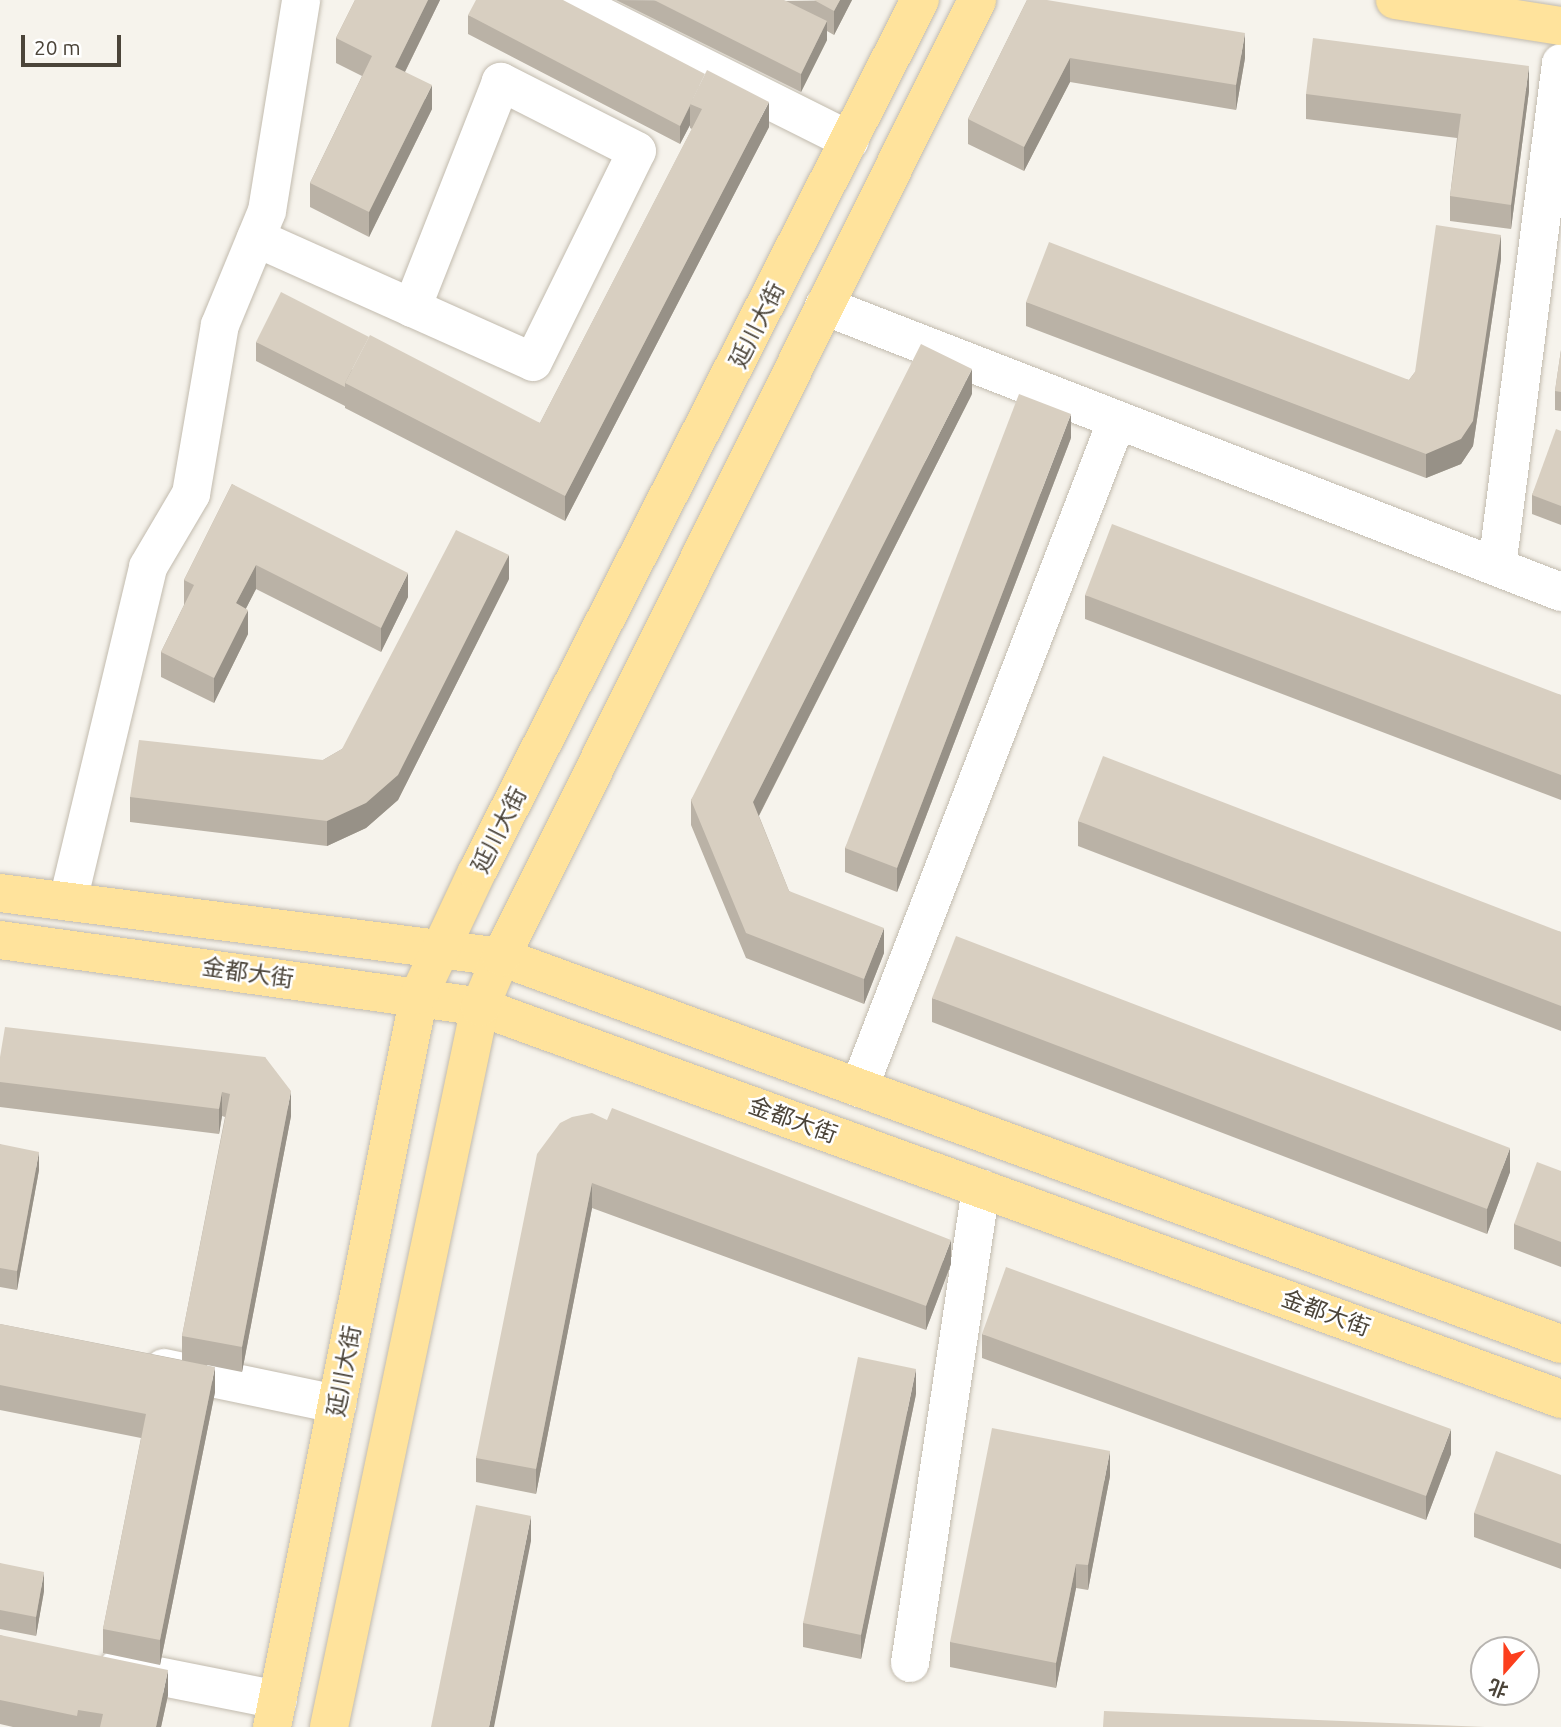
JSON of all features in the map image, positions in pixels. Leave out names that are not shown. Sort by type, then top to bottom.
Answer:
[{"type":"main road","name":"延川大街","points":[[275,1713],[419,995],[920,0]]},
{"type":"main road","points":[[330,1727],[480,1007],[500,957],[977,0]]},
{"type":"main road","points":[[1395,0],[1561,26]]},
{"type":"main road","points":[[0,893],[500,957],[1561,1344]]},
{"type":"main road","name":"金都大街","points":[[1,945],[419,995],[480,1007],[1561,1399]]},
{"type":"street","points":[[68,901],[148,567],[191,494],[220,325],[267,211],[301,0]]},
{"type":"street","points":[[569,0],[850,141]]},
{"type":"street","points":[[1497,567],[1561,63]]},
{"type":"street","points":[[256,238],[412,308],[533,362],[637,151],[501,82],[412,308]]},
{"type":"street","points":[[824,306],[1561,592]]},
{"type":"street","points":[[859,1088],[1117,420]]},
{"type":"street","points":[[910,1662],[981,1188]]},
{"type":"street","points":[[135,1362],[337,1404]]},
{"type":"street","points":[[79,1660],[275,1713]]},
{"type":"building","points":[[355,0],[428,0],[395,67],[432,85],[369,212],[310,183],[372,56],[336,38]]},
{"type":"building","points":[[476,0],[563,0],[705,74],[680,126],[468,15]]},
{"type":"building","points":[[654,0],[784,0],[827,21],[801,74]]},
{"type":"building","points":[[814,0],[840,0],[834,11]]},
{"type":"building","points":[[1027,0],[1047,0],[1245,33],[1236,85],[1070,58],[1024,147],[968,119]]},
{"type":"building","points":[[1313,38],[1529,66],[1511,205],[1450,196],[1461,114],[1306,94]]},
{"type":"building","points":[[707,70],[769,102],[565,496],[345,383],[370,335],[540,423],[702,109],[690,104]]},
{"type":"building","points":[[1436,225],[1501,235],[1473,421],[1461,439],[1426,454],[1026,302],[1049,242],[1409,380],[1415,372]]},
{"type":"building","points":[[281,292],[369,337],[345,387],[256,342]]},
{"type":"building","points":[[921,344],[972,369],[753,802],[789,891],[884,928],[864,979],[746,933],[691,800]]},
{"type":"building","points":[[1561,350],[1561,392],[1555,391]]},
{"type":"building","points":[[1019,394],[1071,414],[897,868],[845,848]]},
{"type":"building","points":[[1556,429],[1561,431],[1561,506],[1532,495]]},
{"type":"building","points":[[232,484],[408,573],[381,628],[256,565],[236,603],[248,610],[214,678],[161,652],[194,585],[184,580]]},
{"type":"building","points":[[1112,524],[1561,695],[1561,775],[1085,595]]},
{"type":"building","points":[[456,530],[509,555],[398,775],[366,803],[327,821],[130,797],[139,740],[323,760],[342,749]]},
{"type":"building","points":[[1103,756],[1561,932],[1561,1006],[1078,821]]},
{"type":"building","points":[[956,936],[1510,1148],[1487,1209],[932,998]]},
{"type":"building","points":[[5,1027],[265,1057],[291,1091],[242,1347],[182,1336],[230,1094],[222,1092],[219,1109],[0,1082],[0,1057]]},
{"type":"building","points":[[612,1108],[951,1240],[926,1306],[592,1183],[536,1469],[476,1458],[537,1154],[560,1123],[572,1117],[592,1113],[607,1120]]},
{"type":"building","points":[[0,1144],[39,1152],[17,1271],[0,1268]]},
{"type":"building","points":[[1537,1162],[1561,1171],[1561,1242],[1514,1224]]},
{"type":"building","points":[[1006,1267],[1451,1429],[1426,1496],[982,1334]]},
{"type":"building","points":[[0,1324],[215,1367],[160,1640],[103,1629],[146,1414],[0,1385]]},
{"type":"building","points":[[858,1357],[916,1369],[861,1635],[803,1623]]},
{"type":"building","points":[[992,1428],[1110,1451],[1088,1565],[1076,1564],[1056,1663],[950,1642]]},
{"type":"building","points":[[1496,1451],[1561,1475],[1561,1544],[1474,1513]]},
{"type":"building","points":[[476,1505],[531,1516],[489,1727],[431,1727]]},
{"type":"building","points":[[0,1563],[44,1572],[36,1617],[0,1610]]},
{"type":"building","points":[[0,1635],[168,1670],[156,1727],[100,1727],[103,1714],[78,1710],[77,1716],[0,1700]]},
{"type":"building","points":[[1104,1711],[1485,1727],[1103,1727]]}]
